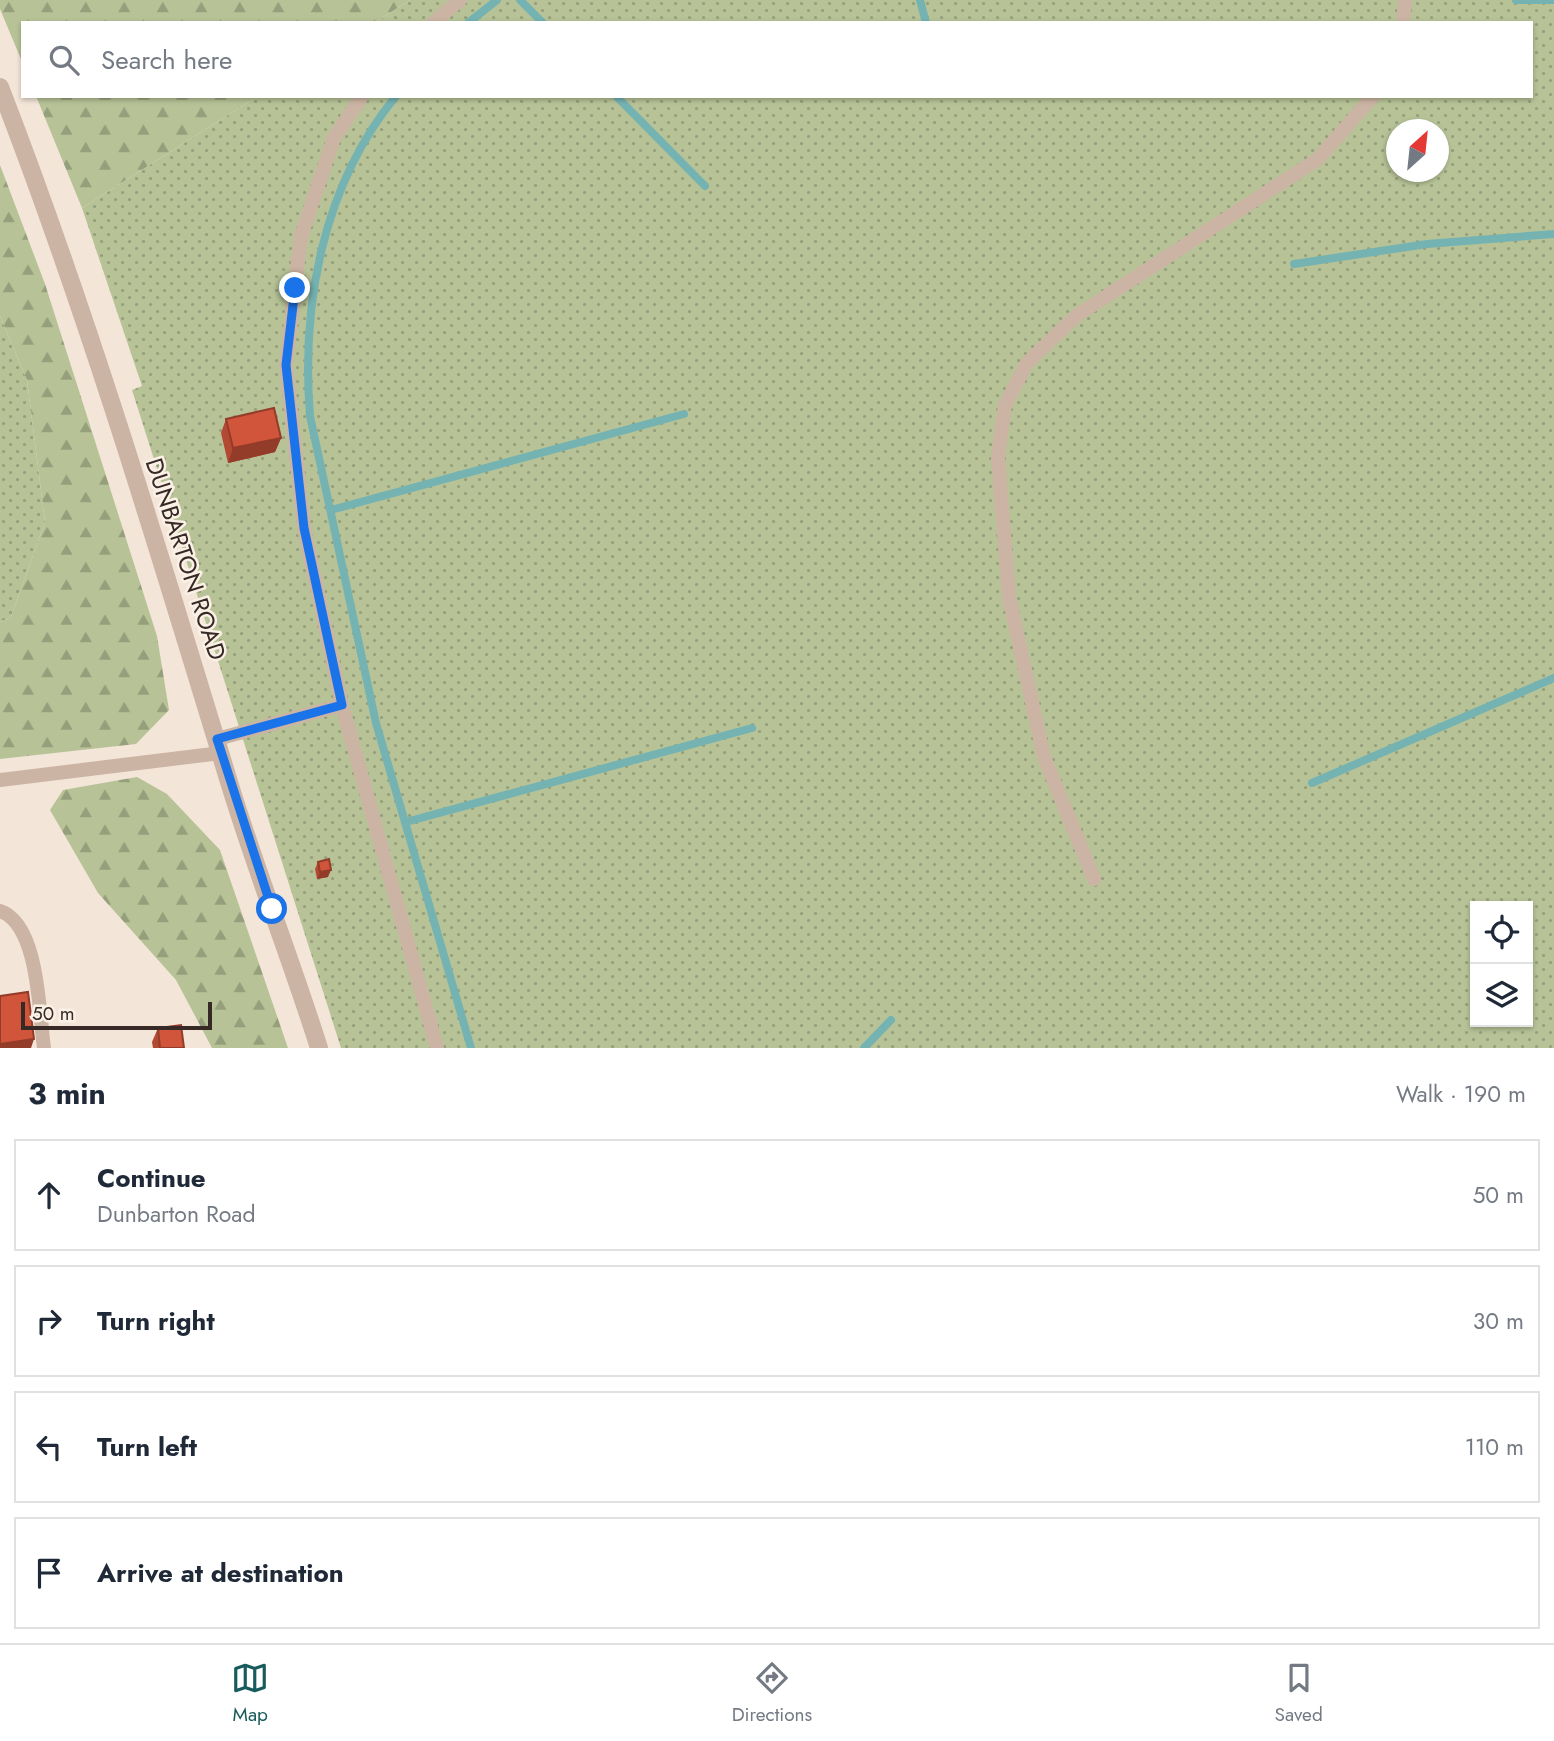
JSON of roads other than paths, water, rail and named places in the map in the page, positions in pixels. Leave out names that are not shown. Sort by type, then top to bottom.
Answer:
[{"type":"street","name":"DUNBARTON ROAD","points":[[0,87],[66,265],[219,746],[319,1048]]},
{"type":"lane","points":[[435,21],[460,0]]},
{"type":"lane","points":[[1403,21],[1405,0]]},
{"type":"lane","points":[[361,98],[334,138],[301,236],[286,365],[304,528],[342,705],[437,1048]]},
{"type":"lane","points":[[1094,879],[1044,757],[1009,597],[998,457],[1005,405],[1027,363],[1076,316],[1318,159],[1371,98]]},
{"type":"lane","points":[[0,779],[219,746],[342,705]]},
{"type":"lane","points":[[0,911],[22,929],[29,946],[44,1048]]},
{"type":"waterway","points":[[471,21],[497,0]]},
{"type":"waterway","points":[[520,0],[541,21]]},
{"type":"waterway","points":[[920,0],[925,21]]},
{"type":"waterway","points":[[1516,0],[1554,0]]},
{"type":"waterway","points":[[395,98],[371,131],[350,168],[322,247],[309,331],[310,416],[376,723],[471,1048]]},
{"type":"waterway","points":[[618,98],[705,186]]},
{"type":"waterway","points":[[1294,264],[1427,244],[1554,234]]},
{"type":"waterway","points":[[331,510],[684,414]]},
{"type":"waterway","points":[[1312,783],[1554,678]]},
{"type":"waterway","points":[[406,822],[752,728]]},
{"type":"waterway","points":[[864,1048],[891,1020]]}]
